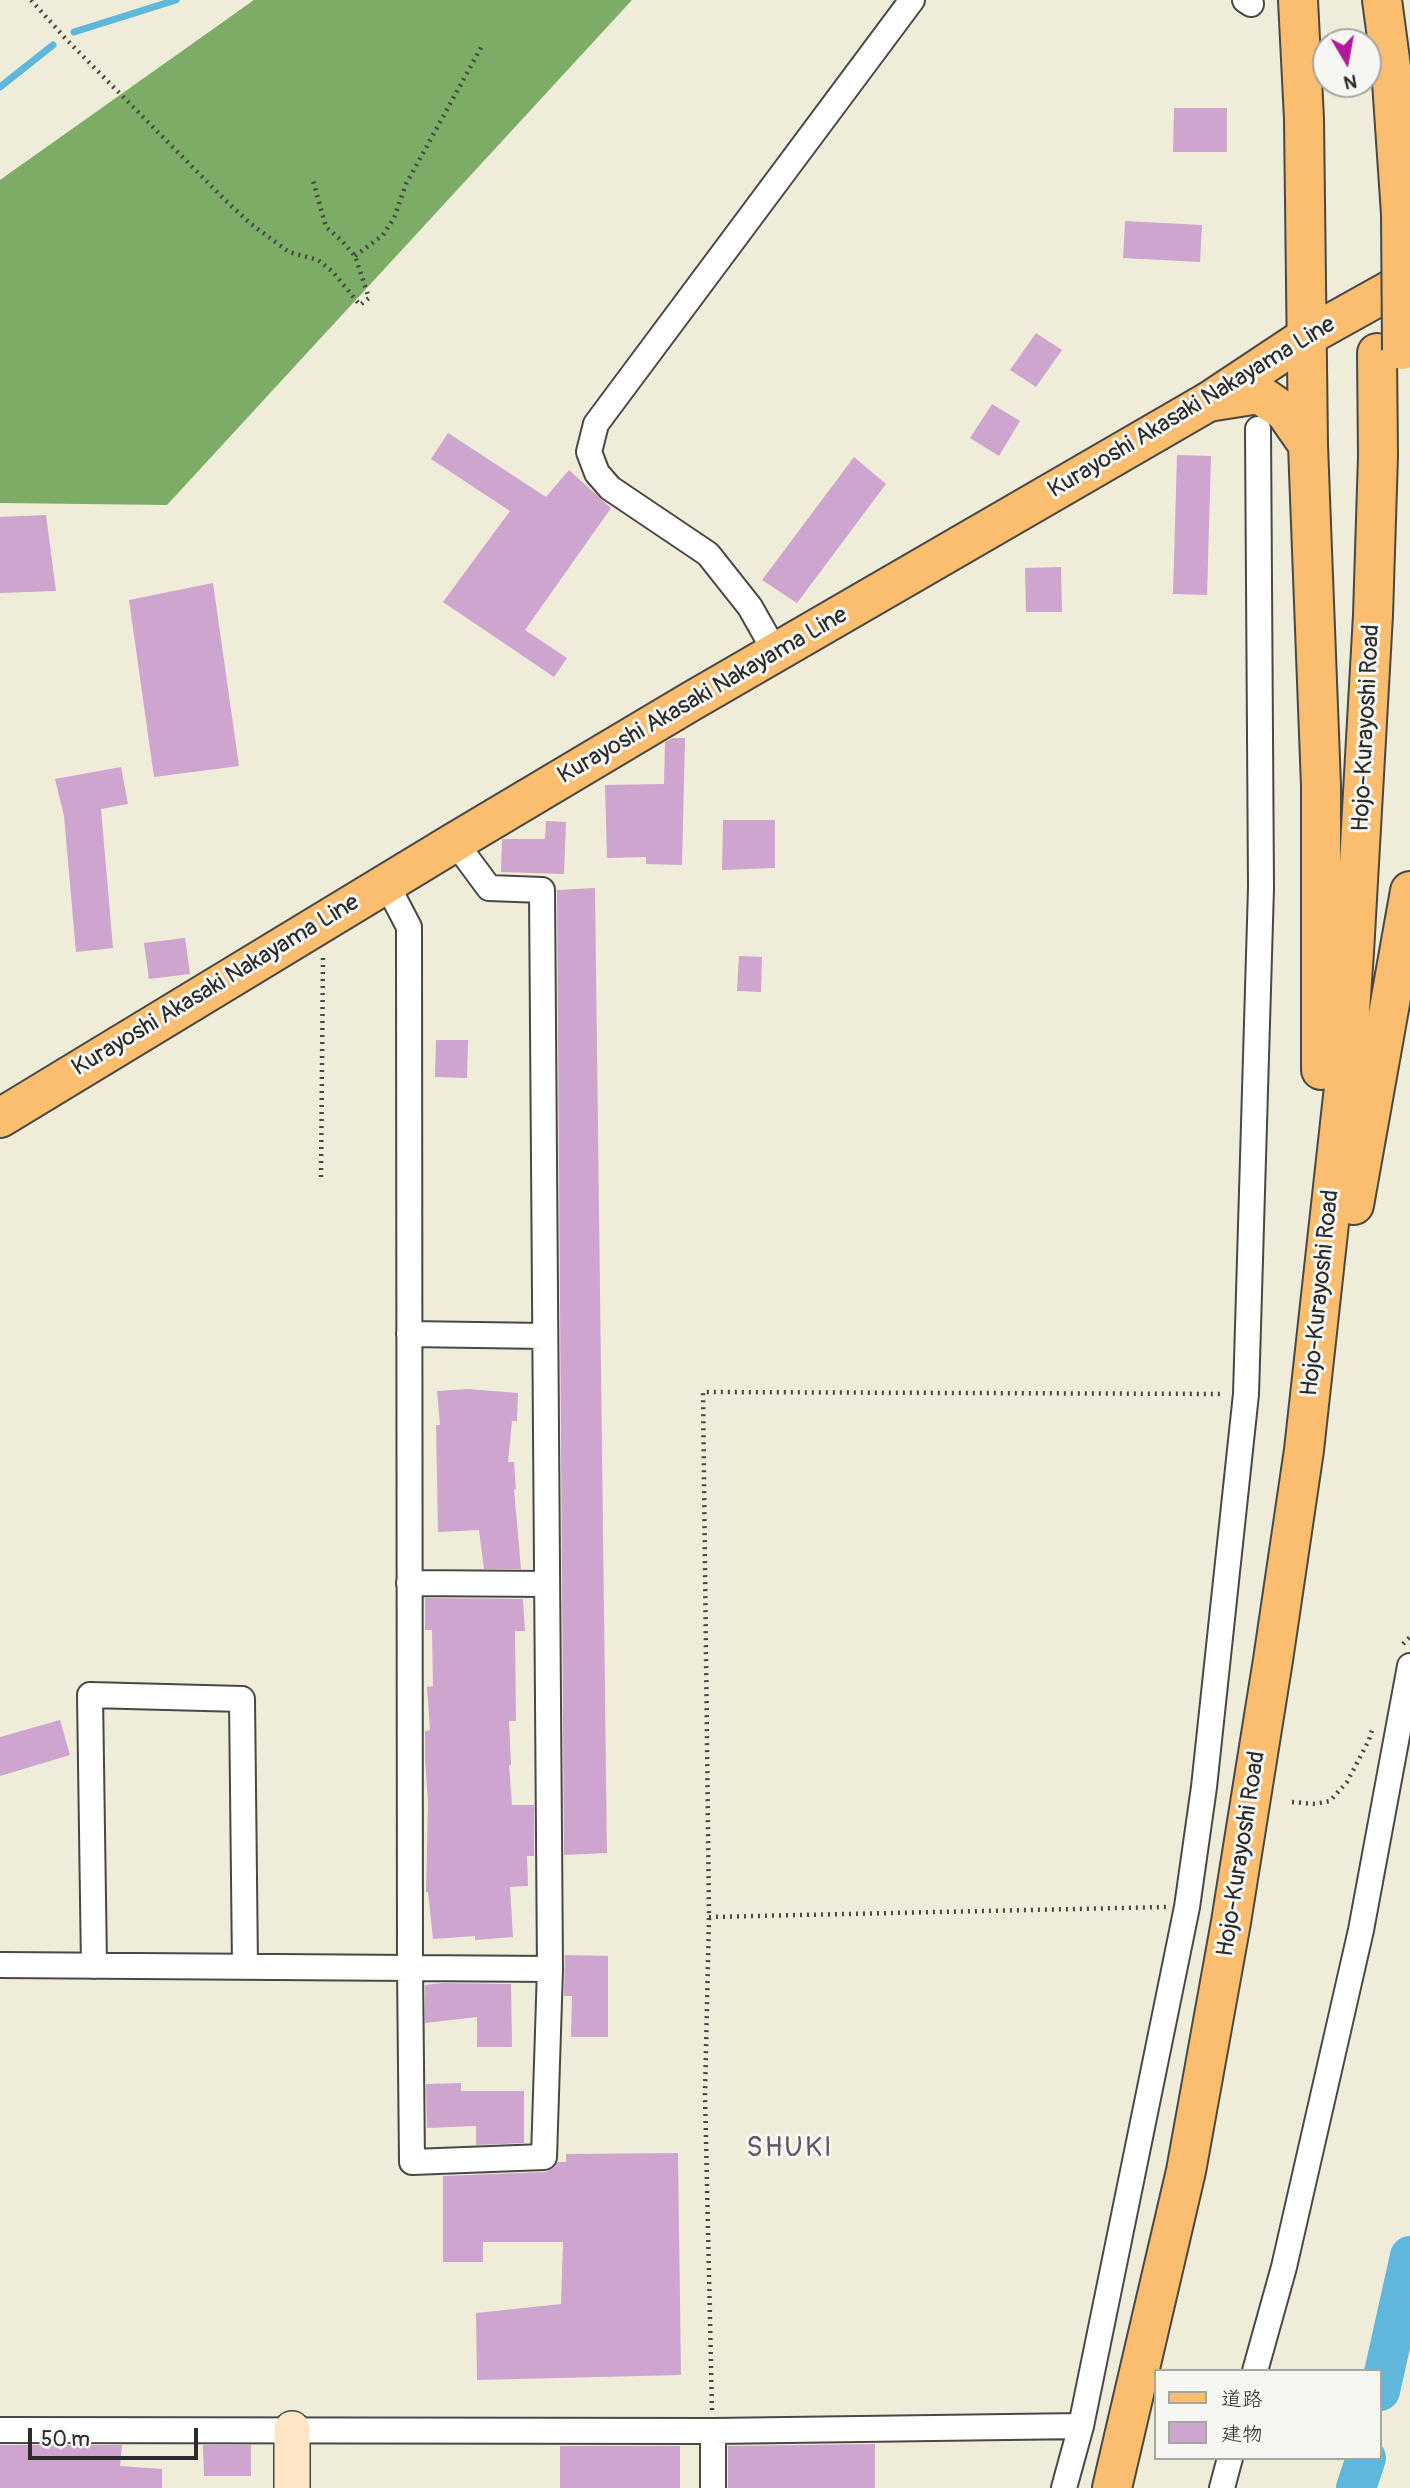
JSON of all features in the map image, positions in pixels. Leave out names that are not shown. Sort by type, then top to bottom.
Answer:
[{"type":"main road","points":[[1298,0],[1304,119],[1308,445],[1321,800],[1322,1023],[1313,1362]]},
{"type":"main road","points":[[1358,0],[1362,28]]},
{"type":"main road","name":"Hojo-Kurayoshi Road","points":[[1160,2369],[1207,2164],[1253,1926],[1327,1453],[1347,1243],[1373,951],[1395,615],[1388,216],[1391,66],[1382,0]]},
{"type":"main road","name":"Hojo-Kurayoshi Road","points":[[1371,98],[1388,216]]},
{"type":"main road","name":"Kurayoshi Akasaki Nakayama Line","points":[[0,1118],[455,842],[1208,402],[1306,337],[1402,289]]},
{"type":"main road","name":"Hojo-Kurayoshi Road","points":[[1112,2488],[1186,2171],[1231,1922],[1304,1450],[1346,1069],[1374,602],[1378,456],[1389,351]]},
{"type":"main road","points":[[1208,402],[1259,394],[1285,412],[1308,445]]},
{"type":"main road","points":[[1347,1243],[1410,891]]},
{"type":"main road","points":[[1133,2488],[1154,2398]]},
{"type":"street","points":[[776,653],[750,607],[709,554],[610,488],[597,473],[589,452],[596,424],[912,0]]},
{"type":"street","points":[[1064,2488],[1080,2426],[1187,1907],[1204,1787],[1246,1394],[1261,888],[1258,429]]},
{"type":"street","points":[[386,883],[409,927],[412,2162],[544,2157],[550,1969],[542,890],[489,888],[455,842]]},
{"type":"street","points":[[409,1334],[545,1336]]},
{"type":"street","points":[[409,1583],[547,1584]]},
{"type":"street","points":[[1256,2369],[1284,2267],[1361,1930],[1406,1657]]},
{"type":"street","points":[[94,1966],[90,1695],[242,1699],[245,1967]]},
{"type":"street","points":[[0,1965],[550,1969]]},
{"type":"street","points":[[0,2430],[713,2431],[1080,2426]]},
{"type":"street","points":[[292,2429],[292,2488]]},
{"type":"street","points":[[713,2431],[713,2488]]},
{"type":"street","points":[[1222,2488],[1229,2460]]},
{"type":"path","points":[[32,0],[74,48],[242,216],[289,252],[318,260],[333,272],[360,305],[369,298],[355,256],[326,227],[312,177]]},
{"type":"path","points":[[355,256],[383,235],[394,218],[406,184],[483,44]]},
{"type":"path","points":[[309,929],[323,953],[321,1177]]},
{"type":"path","points":[[713,2431],[705,2094],[709,1917],[704,1392],[1246,1394]]},
{"type":"path","points":[[1406,1657],[1410,1636]]},
{"type":"path","points":[[1292,1802],[1315,1804],[1330,1801],[1346,1782],[1364,1750],[1376,1716]]},
{"type":"path","points":[[709,1917],[1187,1907]]},
{"type":"green space","points":[[254,0],[632,0],[167,505],[0,503],[0,180]]},
{"type":"building","points":[[1174,108],[1227,108],[1227,152],[1173,152]]},
{"type":"building","points":[[1125,221],[1202,225],[1200,262],[1123,258]]},
{"type":"building","points":[[1036,333],[1062,350],[1036,387],[1010,370]]},
{"type":"building","points":[[992,404],[1020,421],[999,456],[970,438]]},
{"type":"building","points":[[448,433],[546,497],[569,470],[611,508],[525,630],[567,658],[554,677],[443,602],[510,511],[431,459]]},
{"type":"building","points":[[1177,455],[1211,456],[1207,595],[1173,594]]},
{"type":"building","points":[[854,457],[886,484],[797,603],[762,580]]},
{"type":"building","points":[[46,515],[56,591],[0,593],[0,517]]},
{"type":"building","points":[[1061,567],[1062,612],[1026,612],[1025,568]]},
{"type":"building","points":[[213,583],[239,766],[154,777],[129,600]]},
{"type":"building","points":[[673,738],[685,738],[682,865],[646,864],[646,857],[607,858],[605,785],[664,784],[665,742]]},
{"type":"building","points":[[121,767],[128,804],[101,809],[113,948],[76,952],[64,816],[55,779]]},
{"type":"building","points":[[723,820],[775,820],[775,868],[722,870]]},
{"type":"building","points":[[546,821],[566,822],[564,874],[501,872],[502,839],[545,839]]},
{"type":"building","points":[[595,888],[607,1853],[564,1855],[557,890]]},
{"type":"building","points":[[185,938],[190,974],[149,979],[144,943]]},
{"type":"building","points":[[739,956],[762,957],[761,992],[737,991]]},
{"type":"building","points":[[436,1040],[468,1040],[467,1078],[435,1077]]},
{"type":"building","points":[[468,1389],[518,1393],[517,1421],[512,1421],[508,1462],[514,1462],[521,1569],[484,1569],[479,1530],[438,1532],[436,1425],[440,1425],[437,1391]]},
{"type":"building","points":[[425,1598],[523,1599],[525,1631],[515,1631],[516,1721],[509,1721],[509,1765],[512,1805],[534,1805],[534,1856],[527,1856],[528,1886],[510,1887],[513,1937],[433,1939],[426,1892],[428,1802],[425,1759],[425,1731],[430,1730],[427,1687],[433,1686],[432,1630],[425,1630]]},
{"type":"building","points":[[60,1720],[70,1755],[0,1776],[0,1737]]},
{"type":"building","points":[[565,1955],[608,1956],[608,2037],[571,2037],[572,1996],[564,1996]]},
{"type":"building","points":[[511,1984],[512,2047],[477,2047],[477,2017],[425,2023],[425,1985]]},
{"type":"building","points":[[461,2083],[461,2091],[524,2091],[524,2143],[476,2145],[476,2126],[427,2128],[426,2084]]},
{"type":"building","points":[[678,2153],[681,2375],[477,2380],[476,2313],[561,2304],[563,2242],[483,2242],[483,2262],[443,2262],[443,2176],[545,2172],[558,2162],[566,2162],[566,2154]]},
{"type":"building","points":[[875,2444],[875,2488],[728,2488],[728,2446]]},
{"type":"building","points":[[0,2445],[122,2445],[120,2466],[162,2469],[162,2488],[0,2488]]},
{"type":"building","points":[[203,2445],[251,2445],[251,2476],[204,2476]]},
{"type":"building","points":[[560,2446],[680,2446],[680,2488],[560,2488]]},
{"type":"waterway","points":[[74,32],[176,0]]},
{"type":"waterway","points":[[0,87],[53,45]]},
{"type":"waterway","points":[[1382,2382],[1410,2256]]},
{"type":"waterway","points":[[1356,2488],[1365,2460]]},
{"type":"district","name":"SHUKI","points":[[790,2149]]}]
